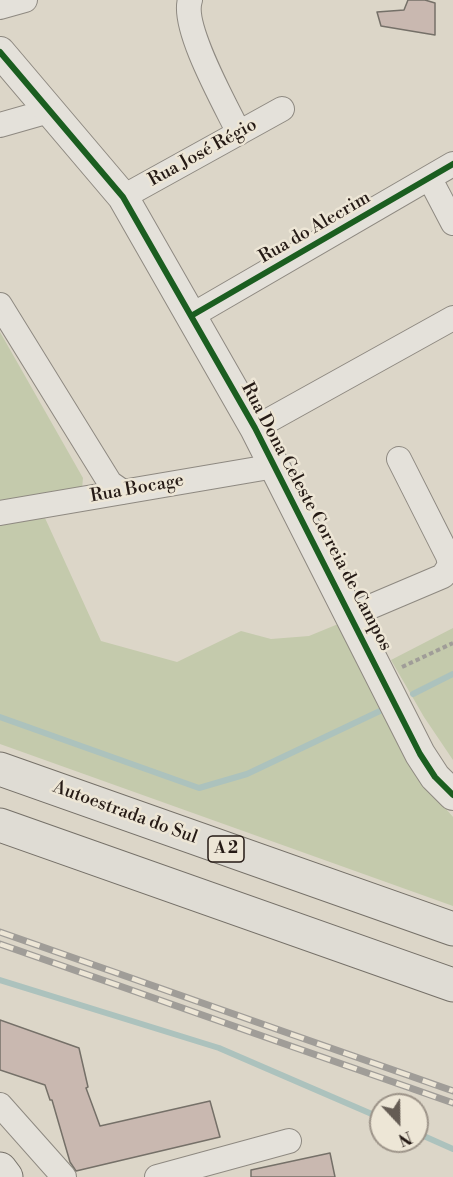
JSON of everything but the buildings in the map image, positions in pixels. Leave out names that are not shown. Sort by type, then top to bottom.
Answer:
[{"type":"highway","name":"Autoestrada do Sul","points":[[0,768],[453,929]]},
{"type":"highway","points":[[0,825],[453,985]]},
{"type":"main road","points":[[0,1169],[6,1177]]},
{"type":"street","points":[[0,7],[25,0]]},
{"type":"street","points":[[190,0],[188,6],[193,35],[239,133]]},
{"type":"street","name":"Rua Dona Celeste Correia de Campos","points":[[0,52],[123,197],[255,428],[420,754],[435,777],[453,795]]},
{"type":"street","name":"Rua José Régio","points":[[123,197],[282,109]]},
{"type":"street","points":[[0,125],[49,111]]},
{"type":"street","name":"Rua do Alecrim","points":[[191,316],[453,164]]},
{"type":"street","points":[[430,179],[453,223]]},
{"type":"street","points":[[0,305],[93,452],[110,483],[123,492]]},
{"type":"street","points":[[255,428],[453,318]]},
{"type":"street","points":[[80,499],[93,490],[96,479],[93,452]]},
{"type":"street","points":[[351,615],[443,576],[450,565],[448,556],[399,459]]},
{"type":"street","name":"Rua Bocage","points":[[0,513],[275,466]]},
{"type":"street","points":[[0,1105],[64,1177]]},
{"type":"street","points":[[157,1177],[289,1141]]},
{"type":"path","points":[[396,669],[453,643]]},
{"type":"green space","points":[[0,332],[83,478],[82,489],[0,500]]},
{"type":"green space","points":[[45,518],[101,641],[177,662],[241,631],[271,639],[309,636],[343,622],[429,789],[453,817],[453,906],[0,744],[0,525]]},
{"type":"green space","points":[[453,628],[453,760],[424,717],[391,660]]},
{"type":"waterway","points":[[413,694],[453,674]]},
{"type":"waterway","points":[[0,717],[199,788],[247,774],[382,710]]},
{"type":"waterway","points":[[0,980],[219,1048],[369,1113]]},
{"type":"waterway","points":[[429,1138],[453,1149]]},
{"type":"railway","points":[[0,932],[453,1091]]},
{"type":"railway","points":[[0,944],[453,1103]]},
{"type":"cycle path","points":[[0,52],[123,197],[255,428],[420,754],[435,777],[453,795]]},
{"type":"cycle path","points":[[191,316],[453,164]]}]
